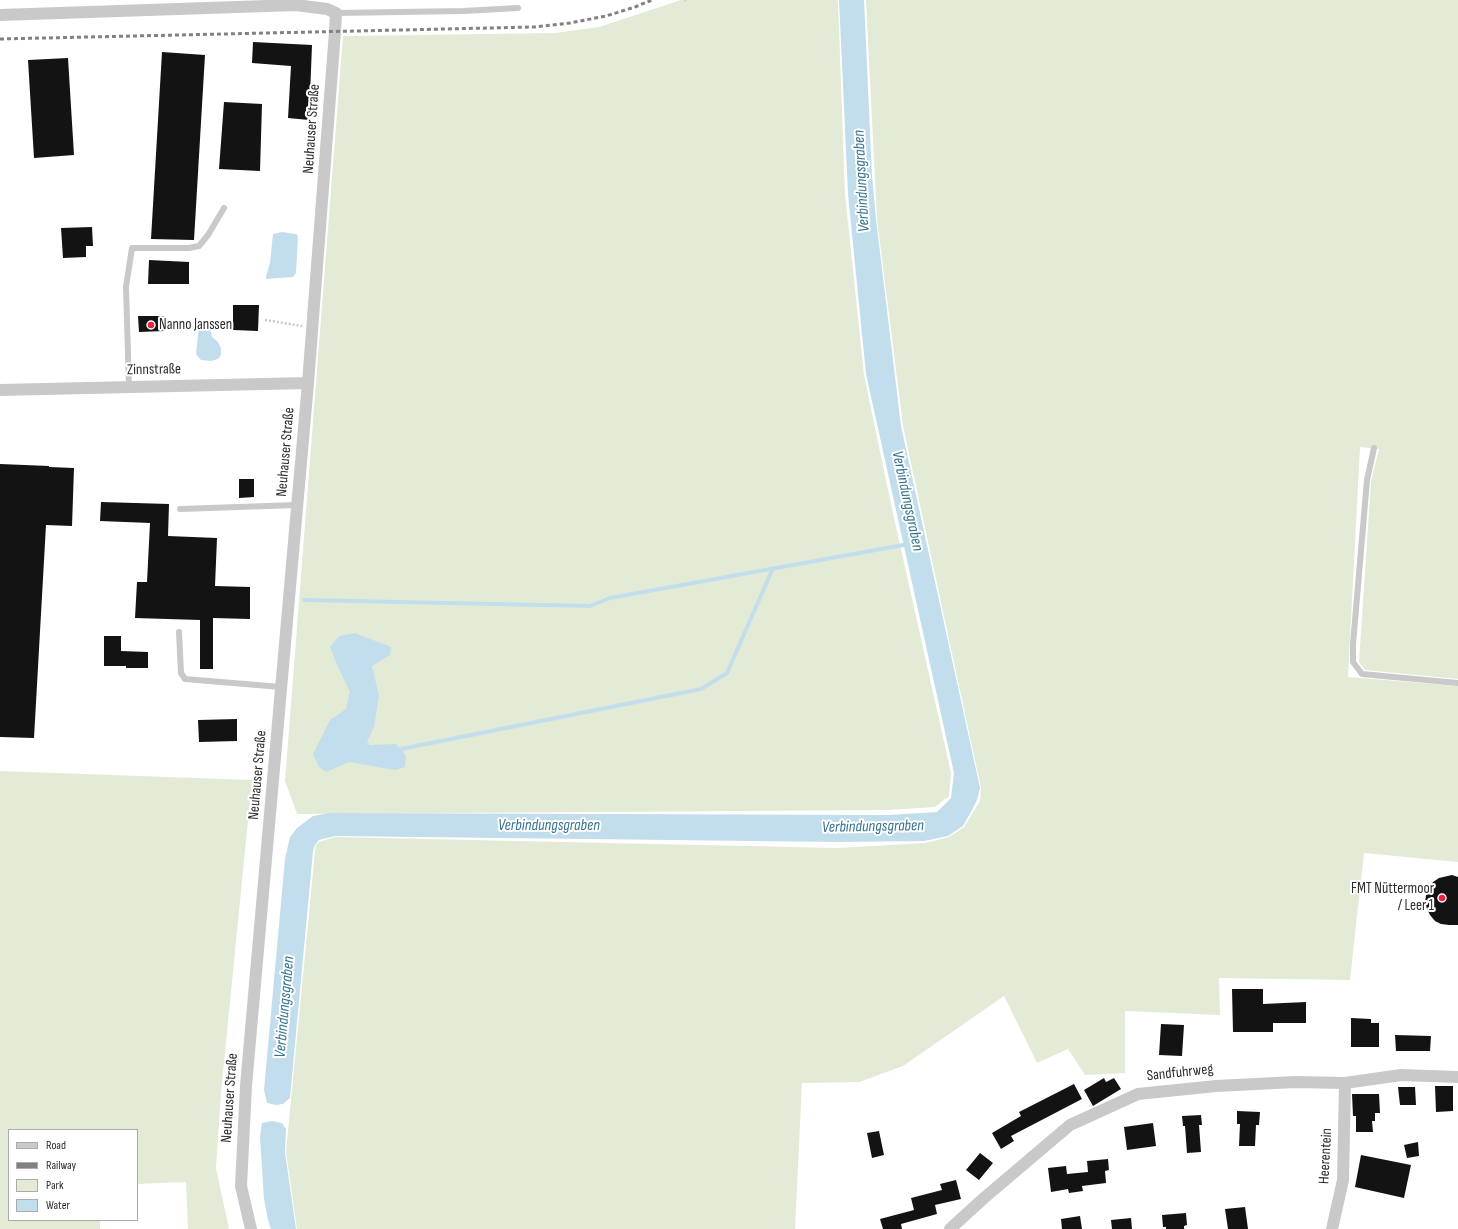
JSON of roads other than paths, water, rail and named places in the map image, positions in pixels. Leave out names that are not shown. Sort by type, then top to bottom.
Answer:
[{"type":"street","points":[[0,14],[296,4],[336,12]]},
{"type":"street","name":"Neuhauser Straße","points":[[251,1229],[241,1186],[246,1086],[308,383],[334,55],[336,12]]},
{"type":"street","name":"Zinnstraße","points":[[0,390],[308,383]]},
{"type":"street","name":"Sandfuhrweg","points":[[950,1229],[1070,1125],[1138,1094],[1216,1086],[1295,1082],[1345,1083],[1402,1075],[1458,1077]]},
{"type":"street","name":"Heerentein","points":[[1332,1229],[1343,1180],[1345,1083]]},
{"type":"lane","points":[[336,12],[462,11],[518,8]]},
{"type":"lane","points":[[129,387],[126,287],[132,248],[190,248],[199,246],[208,235],[224,208]]},
{"type":"lane","points":[[1374,448],[1368,480],[1353,644],[1353,662],[1362,674],[1458,683]]},
{"type":"lane","points":[[180,509],[297,505]]},
{"type":"lane","points":[[179,632],[181,673],[185,679],[281,687]]},
{"type":"water","name":"Verbindungsgraben","points":[[839,0],[864,0],[872,175],[901,426],[980,788],[977,800],[972,810],[963,826],[948,836],[924,841],[837,842],[335,836],[319,840],[313,851],[290,1098],[283,1104],[276,1105],[267,1103],[264,1090],[285,859],[290,837],[297,828],[313,816],[330,813],[888,815],[937,812],[951,798],[954,773],[866,374],[848,194]]},
{"type":"water","points":[[282,232],[296,234],[298,236],[296,273],[293,277],[266,279],[270,263],[273,234]]},
{"type":"water","points":[[199,325],[211,326],[212,337],[218,342],[221,348],[221,355],[218,359],[211,361],[201,360],[196,354]]},
{"type":"water","points":[[355,633],[391,647],[390,655],[372,666],[379,696],[374,727],[367,742],[370,745],[395,744],[406,756],[405,767],[395,770],[349,762],[326,772],[319,767],[313,754],[330,720],[346,709],[350,692],[330,647],[339,636]]},
{"type":"water","points":[[272,1121],[282,1123],[286,1129],[285,1152],[296,1229],[271,1229],[268,1220],[264,1199],[260,1137],[262,1123]]},
{"type":"waterway","name":"Verbindungsgraben","points":[[304,600],[590,606],[610,598],[909,544]]},
{"type":"waterway","points":[[401,749],[701,689],[727,673],[773,568]]},
{"type":"railway","points":[[0,39],[534,27],[570,23],[606,16],[652,0]]},
{"type":"place","name":"Nanno Janssen","points":[[151,325]]},
{"type":"place","name":"FMT Nüttermoor / Leer 1","points":[[1442,898]]}]
